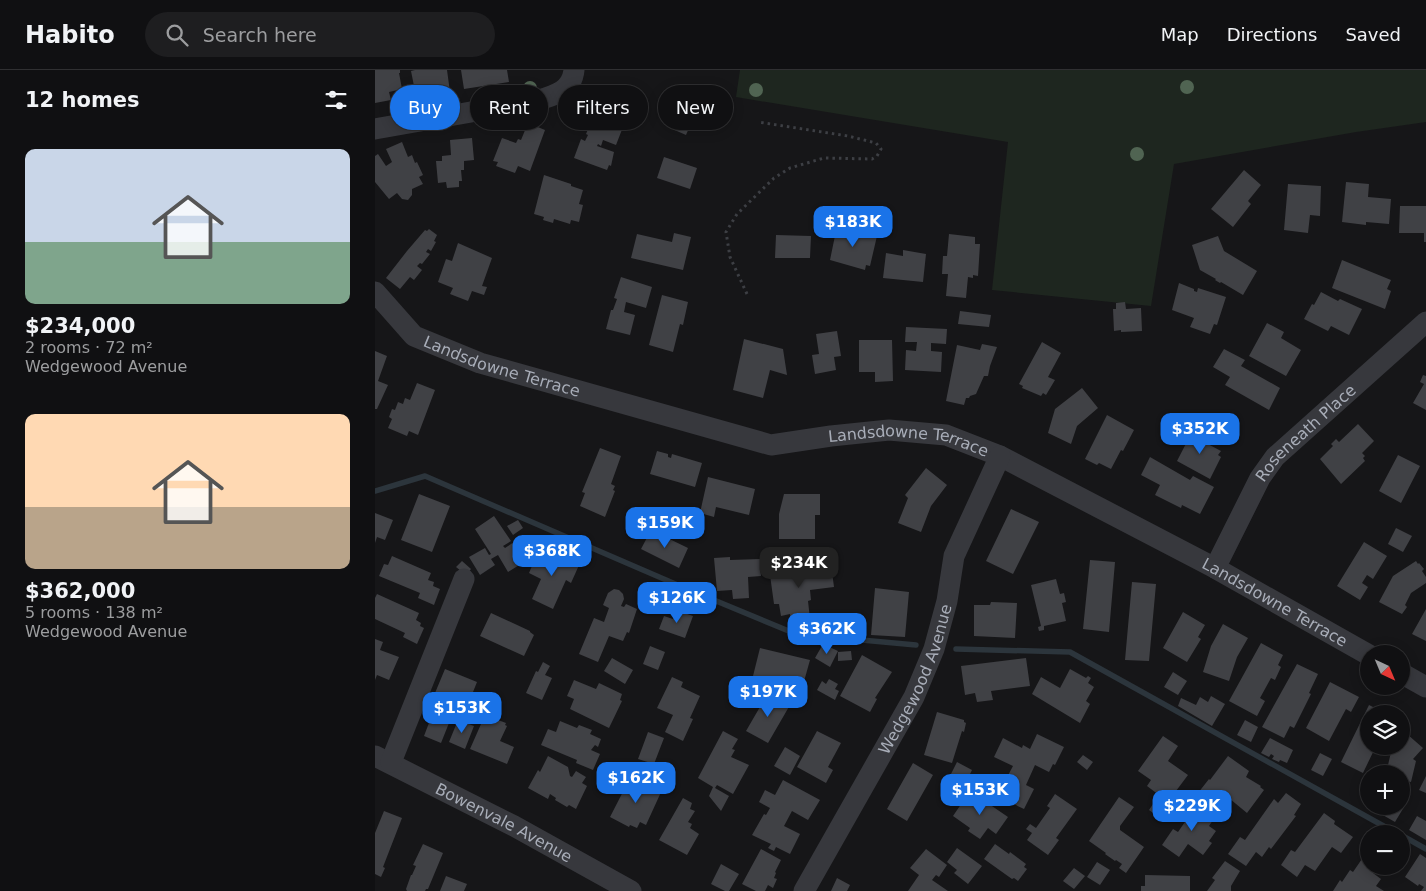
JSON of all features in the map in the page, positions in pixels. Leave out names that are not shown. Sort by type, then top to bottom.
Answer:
[{"type":"street","points":[[375,129],[539,100],[560,93],[569,86],[574,70]]},
{"type":"street","name":"Landsdowne Terrace","points":[[375,292],[414,336],[479,363],[771,445],[889,430],[946,435],[1000,456],[1215,568],[1360,650]]},
{"type":"street","name":"Roseneath Place","points":[[1215,568],[1260,478],[1275,457],[1426,322]]},
{"type":"street","name":"Wedgewood Avenue","points":[[805,891],[914,697],[934,649],[947,600],[955,556],[1000,456]]},
{"type":"street","points":[[383,759],[464,579]]},
{"type":"street","points":[[1410,678],[1426,687]]},
{"type":"street","name":"Bowenvale Avenue","points":[[383,759],[515,826],[631,891]]},
{"type":"path","points":[[747,294],[729,257],[726,232],[737,214],[773,178],[789,168],[824,158],[872,159],[877,156],[881,149],[876,143],[849,136],[758,122]]},
{"type":"shaded area","points":[[740,70],[1426,70],[1426,122],[1356,132],[1174,164],[1151,306],[992,290],[1008,142],[736,97]]},
{"type":"building","points":[[375,70],[400,70],[401,85],[390,85],[390,100],[375,103]]},
{"type":"building","points":[[447,70],[449,85],[414,85],[411,71]]},
{"type":"building","points":[[461,70],[507,70],[509,82],[490,85],[470,85],[470,88],[464,89]]},
{"type":"building","points":[[525,130],[545,130],[530,171],[518,166],[515,173],[496,166],[498,162],[493,161],[502,138],[516,143],[518,139],[521,140]]},
{"type":"building","points":[[588,130],[622,130],[616,145],[603,140],[601,146],[598,144],[597,146],[614,152],[611,166],[609,165],[607,170],[574,158],[581,139],[585,141],[588,135],[586,134]]},
{"type":"building","points":[[675,130],[688,130],[686,135]]},
{"type":"building","points":[[472,138],[474,160],[464,161],[464,170],[461,170],[462,181],[459,181],[459,187],[447,188],[446,182],[438,183],[436,161],[442,161],[442,156],[451,155],[450,140]]},
{"type":"building","points":[[402,142],[408,157],[412,155],[415,163],[417,162],[423,175],[419,177],[423,184],[412,189],[412,195],[408,200],[402,199],[397,193],[389,199],[375,182],[375,156],[378,154],[386,166],[392,162],[386,149]]},
{"type":"building","points":[[664,157],[697,168],[690,189],[657,178]]},
{"type":"building","points":[[1244,170],[1261,185],[1248,201],[1251,204],[1233,227],[1211,209]]},
{"type":"building","points":[[544,175],[583,190],[579,204],[583,205],[579,222],[571,220],[570,224],[554,219],[553,223],[543,220],[544,217],[534,214]]},
{"type":"building","points":[[1346,182],[1369,184],[1368,197],[1391,199],[1389,224],[1366,222],[1366,225],[1342,222]]},
{"type":"building","points":[[1288,184],[1321,186],[1320,216],[1310,215],[1308,233],[1284,230]]},
{"type":"building","points":[[1400,206],[1426,206],[1426,242],[1424,242],[1424,233],[1399,233]]},
{"type":"building","points":[[837,226],[877,236],[870,266],[866,265],[865,270],[830,260]]},
{"type":"building","points":[[429,229],[437,235],[434,241],[436,242],[431,251],[428,249],[426,252],[430,254],[422,264],[420,263],[417,266],[422,270],[414,280],[410,277],[400,289],[386,278],[425,230]]},
{"type":"building","points":[[674,233],[691,237],[683,270],[631,258],[637,234],[672,242]]},
{"type":"building","points":[[949,234],[975,237],[975,244],[980,244],[978,276],[968,277],[966,298],[946,296],[948,274],[942,274],[943,256],[947,256]]},
{"type":"building","points":[[776,235],[811,236],[810,258],[775,258]]},
{"type":"building","points":[[1218,236],[1224,251],[1257,271],[1243,295],[1200,270],[1192,245]]},
{"type":"building","points":[[458,243],[492,258],[482,286],[487,287],[484,295],[472,291],[468,301],[450,294],[453,288],[438,282],[446,259],[452,261]]},
{"type":"building","points":[[903,250],[926,254],[923,282],[883,278],[886,253],[903,256]]},
{"type":"building","points":[[1342,260],[1391,280],[1387,289],[1391,291],[1385,309],[1332,288]]},
{"type":"building","points":[[621,277],[652,287],[646,308],[626,302],[624,312],[635,315],[630,335],[606,329],[611,310],[613,310],[617,299],[614,298]]},
{"type":"building","points":[[1179,283],[1197,292],[1198,288],[1226,297],[1217,325],[1214,324],[1210,334],[1190,327],[1194,318],[1172,310]]},
{"type":"building","points":[[1321,292],[1338,301],[1340,299],[1362,309],[1349,335],[1331,326],[1328,331],[1304,319]]},
{"type":"building","points":[[662,295],[688,302],[683,325],[680,324],[673,352],[649,345]]},
{"type":"building","points":[[1125,302],[1126,309],[1141,308],[1142,331],[1114,331],[1113,309],[1116,309],[1116,303]]},
{"type":"building","points":[[960,311],[991,315],[989,327],[958,324]]},
{"type":"building","points":[[1267,323],[1284,332],[1281,338],[1301,350],[1286,376],[1249,356]]},
{"type":"building","points":[[906,327],[947,329],[946,344],[931,343],[931,351],[942,352],[941,372],[905,370],[906,350],[916,351],[917,342],[905,342]]},
{"type":"building","points":[[837,331],[841,356],[834,357],[836,370],[815,374],[812,355],[819,354],[816,334]]},
{"type":"building","points":[[744,339],[783,349],[787,375],[770,370],[763,398],[733,390]]},
{"type":"building","points":[[859,340],[892,340],[893,381],[875,382],[875,372],[859,372]]},
{"type":"building","points":[[1042,342],[1061,353],[1048,377],[1055,380],[1046,395],[1043,393],[1041,396],[1022,388],[1023,386],[1019,384]]},
{"type":"building","points":[[982,344],[997,347],[988,376],[984,376],[976,394],[966,398],[964,405],[946,401],[957,345],[980,350]]},
{"type":"building","points":[[1224,349],[1245,360],[1241,366],[1280,388],[1269,410],[1225,385],[1230,377],[1213,367]]},
{"type":"building","points":[[375,351],[387,356],[378,381],[388,385],[377,409],[375,409]]},
{"type":"building","points":[[1423,375],[1426,376],[1426,410],[1413,403],[1424,384],[1420,382]]},
{"type":"building","points":[[417,383],[435,390],[418,435],[409,431],[407,436],[388,428],[392,419],[389,417],[392,409],[395,410],[398,402],[403,404],[405,398],[410,400]]},
{"type":"building","points":[[1082,388],[1098,408],[1077,426],[1071,444],[1048,433],[1055,409]]},
{"type":"building","points":[[1107,415],[1134,430],[1111,469],[1085,459]]},
{"type":"building","points":[[1358,424],[1374,441],[1362,453],[1365,456],[1363,458],[1365,461],[1341,484],[1320,459],[1333,446],[1331,444],[1336,439],[1339,442]]},
{"type":"building","points":[[1193,430],[1208,439],[1206,443],[1221,451],[1218,455],[1221,457],[1210,479],[1177,461]]},
{"type":"building","points":[[600,448],[621,456],[611,484],[615,486],[613,490],[615,491],[605,517],[580,506],[585,493],[582,492]]},
{"type":"building","points":[[657,451],[668,454],[668,457],[671,458],[672,454],[702,463],[695,487],[650,474]]},
{"type":"building","points":[[1398,455],[1420,466],[1401,503],[1379,491]]},
{"type":"building","points":[[1150,457],[1190,480],[1193,476],[1214,487],[1200,514],[1182,505],[1181,508],[1155,495],[1160,485],[1141,475]]},
{"type":"building","points":[[926,468],[947,485],[931,506],[921,532],[898,523],[908,498],[905,495]]},
{"type":"building","points":[[708,477],[755,489],[749,515],[716,507],[714,517],[700,513]]},
{"type":"building","points":[[419,494],[450,506],[432,552],[401,540]]},
{"type":"building","points":[[784,494],[820,494],[820,515],[815,515],[815,539],[779,539],[779,514]]},
{"type":"building","points":[[1011,509],[1039,522],[1013,574],[986,561]]},
{"type":"building","points":[[375,513],[393,520],[385,540],[377,537],[375,543]]},
{"type":"building","points":[[494,516],[511,541],[503,546],[505,548],[517,540],[529,559],[508,572],[498,555],[491,559],[495,565],[480,575],[469,557],[485,548],[489,555],[491,554],[475,529]]},
{"type":"building","points":[[518,520],[523,528],[513,535],[507,526]]},
{"type":"building","points":[[1396,528],[1412,536],[1403,552],[1388,544]]},
{"type":"building","points":[[651,530],[688,548],[679,568],[641,549]]},
{"type":"building","points":[[1364,542],[1387,556],[1373,579],[1367,575],[1362,583],[1368,587],[1360,600],[1337,586]]},
{"type":"building","points":[[555,551],[580,563],[571,583],[566,580],[553,609],[532,599],[541,579],[529,573],[538,552],[551,558]]},
{"type":"building","points":[[392,556],[431,573],[428,580],[434,582],[433,586],[440,589],[434,605],[418,598],[420,593],[379,576],[384,564],[388,565]]},
{"type":"building","points":[[730,557],[730,560],[760,559],[761,576],[748,577],[749,598],[733,599],[732,590],[717,591],[714,558]]},
{"type":"building","points":[[1090,560],[1115,562],[1109,632],[1083,629]]},
{"type":"building","points":[[462,561],[471,569],[466,575],[456,567]]},
{"type":"building","points":[[1416,561],[1424,569],[1422,571],[1426,577],[1426,583],[1411,593],[1405,605],[1407,607],[1402,614],[1379,602],[1393,576]]},
{"type":"building","points":[[831,564],[834,587],[810,590],[811,600],[808,601],[810,619],[791,621],[790,614],[781,616],[779,604],[774,604],[770,575],[785,573],[784,569]]},
{"type":"building","points":[[1056,579],[1060,594],[1064,593],[1066,602],[1062,603],[1066,621],[1044,626],[1044,630],[1039,631],[1038,627],[1041,626],[1031,585]]},
{"type":"building","points":[[1132,582],[1156,584],[1149,661],[1125,660]]},
{"type":"building","points":[[875,588],[909,592],[905,637],[871,635]]},
{"type":"building","points":[[614,589],[619,590],[623,594],[624,599],[621,606],[624,607],[626,604],[637,609],[629,633],[627,632],[623,641],[609,636],[598,662],[579,654],[594,618],[604,622],[609,608],[603,605],[608,593]]},
{"type":"building","points":[[377,594],[419,613],[416,620],[424,628],[417,644],[403,637],[405,633],[375,619],[375,598]]},
{"type":"building","points":[[991,602],[1017,603],[1015,638],[974,636],[974,605],[990,605]]},
{"type":"building","points":[[1426,609],[1426,641],[1412,634]]},
{"type":"building","points":[[676,610],[693,616],[685,638],[659,629],[664,616],[673,619]]},
{"type":"building","points":[[1183,612],[1205,625],[1198,637],[1201,639],[1187,662],[1163,648]]},
{"type":"building","points":[[491,613],[530,631],[534,635],[524,656],[480,636]]},
{"type":"building","points":[[1223,624],[1248,638],[1237,657],[1229,681],[1203,672],[1211,646]]},
{"type":"building","points":[[375,639],[383,642],[380,650],[399,657],[389,680],[377,675],[375,680]]},
{"type":"building","points":[[1261,643],[1283,655],[1278,665],[1281,667],[1275,680],[1271,678],[1260,698],[1265,701],[1257,716],[1229,701]]},
{"type":"building","points":[[823,644],[838,651],[830,667],[815,658]]},
{"type":"building","points":[[650,646],[665,652],[658,670],[643,664]]},
{"type":"building","points":[[760,648],[810,660],[803,685],[785,680],[784,684],[753,676]]},
{"type":"building","points":[[851,651],[852,660],[838,661],[838,652]]},
{"type":"building","points":[[862,655],[892,672],[875,698],[877,699],[870,712],[840,696]]},
{"type":"building","points":[[612,658],[633,670],[625,684],[604,671]]},
{"type":"building","points":[[1026,658],[1030,686],[991,691],[993,700],[977,702],[975,693],[965,695],[961,666]]},
{"type":"building","points":[[543,662],[550,666],[545,675],[552,678],[542,700],[526,693],[536,671],[538,672]]},
{"type":"building","points":[[1297,664],[1318,674],[1309,693],[1311,694],[1294,728],[1290,726],[1284,738],[1262,727]]},
{"type":"building","points":[[445,669],[477,682],[465,712],[455,708],[441,743],[424,736],[435,707],[430,705]]},
{"type":"building","points":[[1070,669],[1086,678],[1088,676],[1091,678],[1088,683],[1094,687],[1086,701],[1090,704],[1080,723],[1032,694],[1041,677],[1060,688]]},
{"type":"building","points":[[1173,672],[1187,681],[1178,695],[1164,687]]},
{"type":"building","points":[[672,677],[683,682],[681,687],[700,696],[690,718],[693,719],[683,741],[665,732],[673,715],[657,708]]},
{"type":"building","points":[[829,679],[838,684],[835,689],[839,691],[835,700],[817,690],[822,681],[826,684]]},
{"type":"building","points":[[574,680],[596,689],[599,683],[622,694],[620,700],[622,701],[609,728],[570,709],[574,699],[567,696]]},
{"type":"building","points":[[1330,682],[1359,697],[1351,712],[1346,709],[1329,741],[1306,728]]},
{"type":"building","points":[[768,693],[790,705],[768,743],[746,731]]},
{"type":"building","points":[[1211,696],[1225,704],[1212,726],[1178,706],[1181,698],[1196,705],[1200,697],[1208,702]]},
{"type":"building","points":[[937,712],[964,720],[966,723],[952,763],[924,755]]},
{"type":"building","points":[[485,715],[506,723],[505,725],[507,726],[500,741],[514,747],[507,764],[470,749]]},
{"type":"building","points":[[458,720],[474,726],[465,749],[449,742]]},
{"type":"building","points":[[1245,720],[1258,727],[1251,742],[1237,735]]},
{"type":"building","points":[[560,721],[577,728],[579,725],[592,730],[590,734],[601,739],[598,747],[595,745],[591,750],[600,754],[593,770],[576,763],[577,760],[541,745],[548,729],[556,732]]},
{"type":"building","points":[[1360,723],[1360,755],[1372,755],[1367,765],[1360,765],[1360,772],[1341,762]]},
{"type":"building","points":[[723,731],[738,739],[732,749],[735,750],[731,757],[749,765],[733,794],[717,785],[715,788],[729,796],[721,811],[709,796],[713,787],[698,778]]},
{"type":"building","points":[[817,731],[841,743],[828,767],[833,770],[826,783],[797,767]]},
{"type":"building","points":[[648,732],[664,738],[654,764],[638,759]]},
{"type":"building","points":[[1037,734],[1064,747],[1055,765],[1053,764],[1049,772],[1035,765],[1026,785],[1034,789],[1024,809],[997,796],[1013,766],[994,757],[1003,738],[1022,748],[1023,745],[1030,749]]},
{"type":"building","points":[[1163,736],[1178,746],[1168,761],[1188,775],[1173,795],[1169,792],[1165,798],[1175,805],[1164,821],[1149,810],[1159,795],[1147,786],[1151,780],[1138,771]]},
{"type":"building","points":[[1410,737],[1423,748],[1413,759],[1416,761],[1411,782],[1410,765],[1388,765],[1390,755],[1410,755]]},
{"type":"building","points":[[1270,738],[1293,750],[1287,763],[1272,759],[1274,756],[1271,754],[1269,757],[1261,753]]},
{"type":"building","points":[[785,747],[800,756],[790,775],[774,766]]},
{"type":"building","points":[[1320,753],[1332,759],[1323,776],[1311,770]]},
{"type":"building","points":[[1083,755],[1093,762],[1087,770],[1077,762]]},
{"type":"building","points":[[548,756],[568,767],[570,776],[572,777],[576,771],[586,777],[582,783],[587,786],[576,809],[569,805],[567,807],[555,800],[556,798],[550,794],[548,799],[528,788],[538,770],[540,772]]},
{"type":"building","points":[[1228,756],[1249,771],[1246,777],[1264,790],[1247,813],[1230,799],[1222,810],[1198,793]]},
{"type":"building","points":[[957,762],[972,770],[964,786],[949,778]]},
{"type":"building","points":[[913,763],[933,775],[907,821],[887,809]]},
{"type":"building","points":[[1426,776],[1426,793],[1419,790]]},
{"type":"building","points":[[629,780],[639,785],[641,780],[662,790],[646,825],[640,822],[637,828],[630,825],[629,827],[610,817]]},
{"type":"building","points":[[783,780],[820,800],[808,820],[792,811],[784,826],[800,834],[790,854],[776,847],[774,851],[768,848],[771,844],[752,835],[764,814],[766,815],[770,808],[759,802],[765,790],[775,795]]},
{"type":"building","points":[[970,791],[1008,817],[996,834],[988,828],[980,839],[968,831],[970,828],[953,816]]},
{"type":"building","points":[[1286,793],[1301,804],[1294,815],[1296,816],[1271,849],[1269,847],[1262,857],[1256,852],[1246,866],[1228,854],[1240,837],[1245,840],[1274,799],[1278,803]]},
{"type":"building","points":[[1055,794],[1077,809],[1056,838],[1059,840],[1048,855],[1027,840],[1032,833],[1026,829],[1030,824],[1036,828],[1050,808],[1047,806]]},
{"type":"building","points":[[1119,797],[1134,807],[1120,826],[1120,830],[1144,847],[1126,873],[1119,868],[1122,864],[1115,861],[1089,841]]},
{"type":"building","points":[[683,798],[692,803],[690,809],[695,811],[688,822],[692,824],[690,828],[699,834],[687,855],[659,840]]},
{"type":"building","points":[[1193,801],[1215,817],[1209,826],[1216,831],[1209,841],[1212,843],[1203,855],[1188,844],[1179,857],[1162,845],[1173,829],[1178,832],[1187,819],[1183,816]]},
{"type":"building","points":[[384,811],[402,818],[381,877],[375,874],[375,833]]},
{"type":"building","points":[[1324,813],[1335,821],[1334,824],[1353,837],[1341,853],[1332,847],[1315,871],[1305,865],[1297,877],[1281,865],[1291,850],[1295,852]]},
{"type":"building","points":[[1383,815],[1399,815],[1395,822]]},
{"type":"building","points":[[1417,816],[1426,821],[1426,840],[1410,831]]},
{"type":"building","points":[[423,844],[443,853],[428,889],[425,891],[407,891],[406,889],[416,866],[413,865]]},
{"type":"building","points":[[995,844],[1026,864],[1024,867],[1027,869],[1018,881],[1014,878],[1012,879],[984,859]]},
{"type":"building","points":[[957,848],[982,866],[968,884],[954,873],[957,870],[947,862]]},
{"type":"building","points":[[761,849],[781,860],[775,872],[774,878],[777,879],[773,888],[768,885],[765,891],[756,891],[742,884]]},
{"type":"building","points":[[926,849],[947,865],[939,877],[936,875],[932,880],[948,891],[908,891],[919,875],[910,868]]},
{"type":"building","points":[[1420,854],[1426,858],[1426,891],[1421,891],[1424,887],[1419,884],[1418,886],[1405,877],[1410,875],[1410,869]]},
{"type":"building","points":[[1225,861],[1240,871],[1231,886],[1231,891],[1207,891],[1215,880],[1212,878]]},
{"type":"building","points":[[1097,862],[1110,870],[1100,885],[1087,877]]},
{"type":"building","points":[[1360,862],[1360,875],[1376,875],[1381,879],[1376,886],[1384,891],[1333,891],[1350,870],[1353,872]]},
{"type":"building","points":[[721,864],[739,874],[729,891],[711,884]]},
{"type":"building","points":[[1074,868],[1085,876],[1074,889],[1063,881]]},
{"type":"building","points":[[1145,875],[1190,876],[1190,891],[1141,891],[1141,886],[1145,886]]},
{"type":"building","points":[[446,876],[467,884],[464,891],[440,891]]},
{"type":"building","points":[[837,878],[850,885],[847,891],[831,891]]},
{"type":"waterway","points":[[375,491],[425,476],[796,634],[916,645]]},
{"type":"waterway","points":[[956,649],[1070,652],[1382,825]]},
{"type":"waterway","points":[[1410,840],[1426,849]]}]
